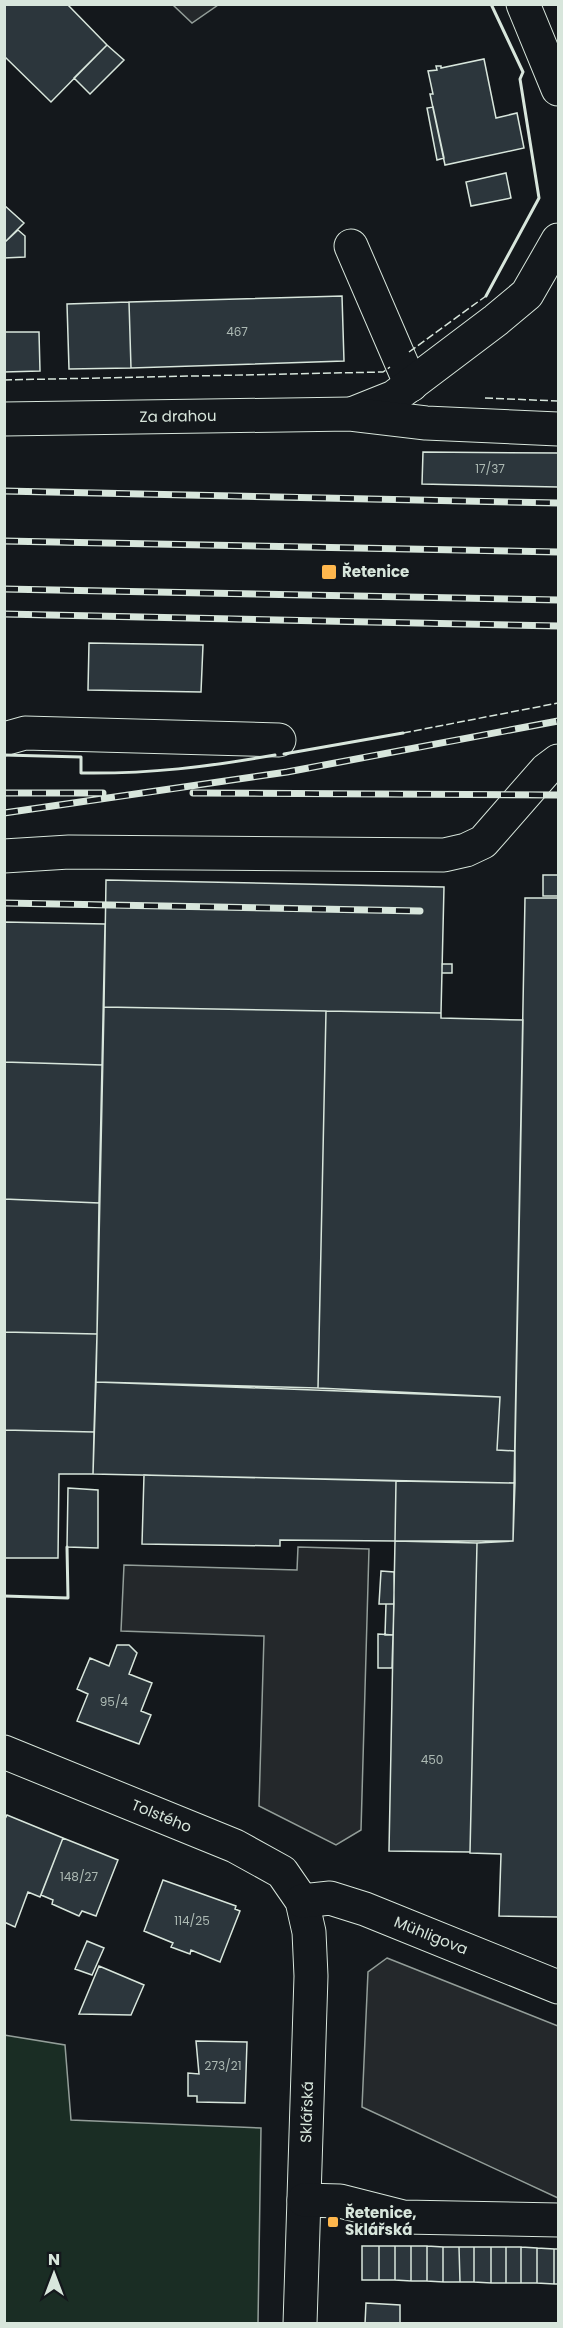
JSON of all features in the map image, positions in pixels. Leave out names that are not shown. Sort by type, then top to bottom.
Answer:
[{"type":"street","points":[[523,4],[558,89]]},
{"type":"street","points":[[350,414],[394,397],[527,294],[558,240]]},
{"type":"street","points":[[351,246],[411,385]]},
{"type":"street","points":[[350,414],[426,423],[558,429]]},
{"type":"street","name":"Za drahou","points":[[4,419],[350,414]]},
{"type":"street","points":[[4,739],[25,733],[279,740]]},
{"type":"street","points":[[4,856],[69,852],[444,855],[466,850],[483,842],[546,770],[558,761]]},
{"type":"street","name":"Tolstého","points":[[4,1752],[235,1846],[282,1872],[302,1901]]},
{"type":"street","name":"Mühligova","points":[[302,1901],[330,1898],[364,1909],[558,1987]]},
{"type":"street","name":"Sklářská","points":[[300,2324],[311,1976],[309,1932],[302,1901]]},
{"type":"street","points":[[304,2200],[340,2201],[403,2217],[558,2220]]},
{"type":"green space","points":[[4,2035],[65,2045],[71,2120],[261,2128],[258,2323],[5,2323]]},
{"type":"shaded area","points":[[173,5],[218,5],[192,23]]},
{"type":"shaded area","points":[[298,1547],[369,1549],[361,1830],[336,1845],[259,1806],[264,1636],[121,1631],[124,1565],[297,1570]]},
{"type":"shaded area","points":[[387,1958],[558,2026],[558,2198],[362,2107],[368,1972]]},
{"type":"building","points":[[4,4],[67,4],[107,45],[51,102],[4,56]]},
{"type":"building","points":[[107,45],[124,60],[90,94],[74,78]]},
{"type":"building","points":[[484,59],[496,118],[517,113],[524,148],[445,165],[430,94],[433,94],[428,71],[437,70],[436,66],[441,66],[441,68]]},
{"type":"building","points":[[433,107],[444,158],[437,160],[427,108]]},
{"type":"building","points":[[506,173],[511,198],[471,206],[466,182]]},
{"type":"building","points":[[4,205],[24,223],[4,243]]},
{"type":"building","points":[[18,230],[25,236],[25,257],[4,258],[4,243]]},
{"type":"building","points":[[342,296],[344,361],[131,368],[129,302]]},
{"type":"building","points":[[129,302],[131,368],[69,369],[67,304]]},
{"type":"building","points":[[4,332],[39,332],[40,371],[4,372]]},
{"type":"building","points":[[423,452],[558,453],[558,487],[422,484]]},
{"type":"building","points":[[89,643],[203,645],[201,692],[88,690]]},
{"type":"building","points":[[543,875],[558,875],[558,896],[543,896]]},
{"type":"building","points":[[106,880],[444,887],[441,1013],[104,1007]]},
{"type":"building","points":[[525,898],[558,898],[558,1917],[499,1916],[501,1854],[470,1853],[477,1543],[513,1541]]},
{"type":"building","points":[[4,922],[105,924],[102,1065],[4,1062]]},
{"type":"building","points":[[442,964],[452,964],[452,973],[442,973]]},
{"type":"building","points":[[104,1007],[326,1011],[318,1388],[96,1382]]},
{"type":"building","points":[[326,1011],[441,1013],[441,1018],[523,1020],[515,1451],[497,1450],[500,1397],[318,1388]]},
{"type":"building","points":[[4,1062],[102,1065],[99,1203],[4,1199]]},
{"type":"building","points":[[4,1199],[99,1203],[97,1334],[4,1332]]},
{"type":"building","points":[[4,1332],[97,1334],[94,1432],[4,1430]]},
{"type":"building","points":[[96,1382],[500,1397],[497,1450],[515,1451],[515,1483],[93,1474]]},
{"type":"building","points":[[4,1430],[94,1432],[93,1474],[59,1474],[58,1558],[4,1558]]},
{"type":"building","points":[[144,1475],[396,1481],[395,1541],[280,1540],[280,1546],[142,1544]]},
{"type":"building","points":[[396,1481],[515,1483],[513,1541],[395,1541]]},
{"type":"building","points":[[68,1488],[98,1490],[98,1548],[67,1547]]},
{"type":"building","points":[[395,1541],[477,1543],[470,1852],[389,1851]]},
{"type":"building","points":[[381,1571],[394,1572],[394,1604],[379,1604]]},
{"type":"building","points":[[386,1604],[394,1604],[393,1635],[385,1635]]},
{"type":"building","points":[[378,1634],[393,1635],[392,1668],[378,1668]]},
{"type":"building","points":[[117,1645],[129,1645],[137,1653],[129,1674],[152,1683],[141,1711],[151,1715],[139,1744],[77,1721],[88,1694],[77,1689],[90,1658],[109,1666]]},
{"type":"building","points":[[7,1815],[63,1838],[40,1897],[28,1892],[15,1927],[4,1922],[4,1821]]},
{"type":"building","points":[[63,1838],[118,1860],[96,1916],[82,1911],[79,1916],[52,1904],[53,1900],[41,1895]]},
{"type":"building","points":[[163,1880],[236,1906],[235,1909],[240,1911],[220,1962],[191,1950],[190,1954],[171,1947],[173,1943],[144,1931]]},
{"type":"building","points":[[87,1941],[104,1948],[92,1975],[75,1969]]},
{"type":"building","points":[[99,1966],[144,1985],[131,2015],[79,2014]]},
{"type":"building","points":[[196,2041],[247,2042],[245,2103],[197,2102],[197,2096],[188,2096],[188,2073],[199,2074]]},
{"type":"building","points":[[362,2246],[379,2246],[379,2280],[362,2280]]},
{"type":"building","points":[[379,2246],[395,2246],[395,2280],[379,2280]]},
{"type":"building","points":[[395,2246],[411,2246],[411,2281],[395,2280]]},
{"type":"building","points":[[411,2246],[427,2246],[427,2281],[411,2281]]},
{"type":"building","points":[[427,2246],[443,2247],[443,2282],[427,2281]]},
{"type":"building","points":[[443,2247],[459,2247],[460,2282],[443,2282]]},
{"type":"building","points":[[459,2247],[474,2247],[474,2282],[460,2282]]},
{"type":"building","points":[[474,2247],[491,2247],[491,2283],[474,2282]]},
{"type":"building","points":[[491,2247],[506,2247],[506,2283],[491,2283]]},
{"type":"building","points":[[506,2247],[521,2247],[521,2283],[506,2283]]},
{"type":"building","points":[[521,2247],[537,2248],[537,2283],[521,2283]]},
{"type":"building","points":[[537,2248],[554,2249],[554,2284],[537,2283]]},
{"type":"building","points":[[554,2249],[558,2249],[558,2284],[554,2284]]},
{"type":"building","points":[[366,2303],[400,2305],[400,2324],[365,2324]]},
{"type":"railway","points":[[4,491],[558,503]]},
{"type":"railway","points":[[4,541],[558,552]]},
{"type":"railway","points":[[4,589],[558,600]]},
{"type":"railway","points":[[4,614],[558,626]]},
{"type":"railway","points":[[4,813],[287,772],[558,721]]},
{"type":"railway","points":[[4,793],[103,793]]},
{"type":"railway","points":[[193,793],[558,795]]},
{"type":"railway","points":[[4,903],[420,911]]},
{"type":"fence","points":[[409,352],[486,296]]},
{"type":"fence","points":[[4,380],[383,372],[390,367]]},
{"type":"fence","points":[[485,398],[558,401]]},
{"type":"fence","points":[[403,733],[558,703]]},
{"type":"wall","points":[[486,296],[539,198],[520,79],[523,72],[491,4]]},
{"type":"wall","points":[[284,754],[403,733]]},
{"type":"wall","points":[[4,755],[81,757],[81,773],[178,769],[275,755]]},
{"type":"wall","points":[[4,1596],[68,1598],[67,1547]]},
{"type":"place","name":"Řetenice","points":[[329,572]]},
{"type":"place","name":"Řetenice, Sklářská","points":[[333,2222]]}]
